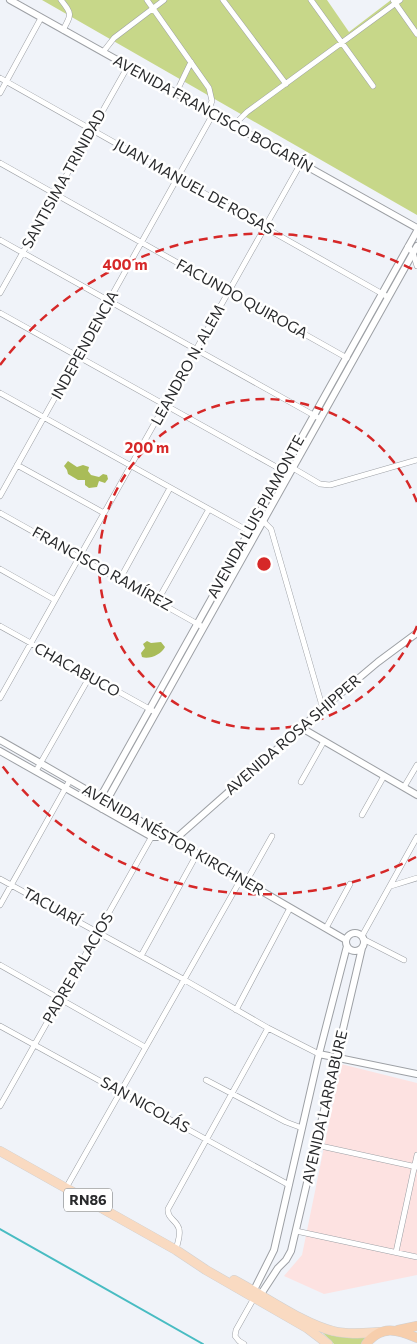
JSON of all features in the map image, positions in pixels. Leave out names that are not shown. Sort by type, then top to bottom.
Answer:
[{"type":"highway","points":[[366,1344],[379,1332],[417,1326]]},
{"type":"highway","points":[[396,1330],[417,1338]]},
{"type":"main road","name":"RN86","points":[[0,1151],[176,1250],[206,1270],[305,1320],[325,1328],[348,1333],[379,1332]]},
{"type":"main road","name":"RN86","points":[[256,1294],[328,1344]]},
{"type":"street","name":"AVENIDA FRANCISCO BOGARÍN","points":[[10,0],[417,229]]},
{"type":"street","points":[[61,0],[70,11],[71,16],[63,30]]},
{"type":"street","points":[[147,0],[212,92],[211,112]]},
{"type":"street","points":[[103,52],[114,38],[164,0]]},
{"type":"street","points":[[223,0],[286,84]]},
{"type":"street","points":[[311,0],[373,86]]},
{"type":"street","points":[[234,125],[247,112],[396,1],[417,34]]},
{"type":"street","points":[[0,93],[42,18]]},
{"type":"street","points":[[176,93],[191,62]]},
{"type":"street","name":"SANTISIMA TRINIDAD","points":[[0,293],[128,66]]},
{"type":"street","name":"JUAN MANUEL DE ROSAS","points":[[0,78],[266,226],[388,297]]},
{"type":"street","name":"INDEPENDENCIA","points":[[0,496],[178,177],[211,112]]},
{"type":"street","name":"FACUNDO QUIROGA","points":[[0,163],[352,361]]},
{"type":"street","name":"LEANDRO N. ALEM","points":[[0,698],[301,163]]},
{"type":"street","name":"AVENIDA LUIS PIAMONTE","points":[[102,809],[197,622],[417,229]]},
{"type":"street","points":[[0,240],[320,419]]},
{"type":"street","points":[[408,246],[413,253],[417,266]]},
{"type":"street","name":"AVENIDA LUIS PIAMONTE","points":[[96,805],[99,796],[203,627],[417,246]]},
{"type":"street","points":[[0,313],[282,471],[291,471],[320,484],[330,485],[417,461]]},
{"type":"street","points":[[0,393],[255,535]]},
{"type":"street","points":[[286,464],[291,471]]},
{"type":"street","points":[[18,465],[104,514]]},
{"type":"street","points":[[120,579],[170,488]]},
{"type":"street","points":[[158,600],[209,509]]},
{"type":"street","name":"FRANCISCO RAMÍREZ","points":[[0,513],[158,600],[203,627]]},
{"type":"street","points":[[257,515],[270,529],[323,709]]},
{"type":"street","points":[[0,569],[55,600]]},
{"type":"street","name":"CHACABUCO","points":[[0,626],[152,711]]},
{"type":"street","name":"AVENIDA ROSA SHIPPER","points":[[170,839],[300,727],[378,662],[417,633]]},
{"type":"street","points":[[36,771],[90,676]]},
{"type":"street","points":[[300,727],[417,795]]},
{"type":"street","name":"AVENIDA NÉSTOR KIRCHNER","points":[[0,740],[326,928],[347,943]]},
{"type":"street","points":[[301,782],[324,741]]},
{"type":"street","points":[[0,751],[152,837],[170,839]]},
{"type":"street","points":[[404,787],[417,765]]},
{"type":"street","points":[[362,815],[384,776]]},
{"type":"street","points":[[0,905],[70,780]]},
{"type":"street","name":"PADRE PALACIOS","points":[[0,1106],[156,829]]},
{"type":"street","points":[[66,1188],[119,1091],[184,979],[272,836]]},
{"type":"street","points":[[404,960],[363,938],[358,934],[352,934],[347,943],[354,951],[362,948],[364,944],[363,938],[417,837]]},
{"type":"street","points":[[141,956],[197,854]]},
{"type":"street","points":[[391,886],[417,878]]},
{"type":"street","name":"TACUARÍ","points":[[0,879],[184,979],[268,1028],[319,1054]]},
{"type":"street","points":[[326,928],[350,884]]},
{"type":"street","points":[[236,1010],[290,908]]},
{"type":"street","name":"AVENIDA LARRABURE","points":[[256,1294],[272,1256],[347,943]]},
{"type":"street","name":"AVENIDA LARRABURE","points":[[256,1294],[290,1256],[362,948]]},
{"type":"street","points":[[0,965],[145,1047]]},
{"type":"street","name":"SAN NICOLÁS","points":[[0,1026],[289,1186]]},
{"type":"street","points":[[176,1250],[179,1230],[178,1225],[168,1214],[168,1209],[268,1028]]},
{"type":"street","points":[[319,1054],[417,1074]]},
{"type":"street","points":[[206,1080],[232,1095],[302,1128]]},
{"type":"street","points":[[316,1146],[416,1167]]},
{"type":"street","points":[[396,1252],[416,1167],[417,1155]]},
{"type":"street","points":[[296,1231],[417,1257]]},
{"type":"street","points":[[272,1256],[283,1263]]},
{"type":"street","points":[[244,1344],[235,1336],[236,1330],[256,1294]]},
{"type":"shaded area","points":[[341,1064],[417,1083],[417,1275],[324,1294],[284,1276],[302,1255]]},
{"type":"green space","points":[[42,0],[327,0],[349,32],[391,0],[417,0],[417,215]]},
{"type":"green space","points":[[68,461],[77,467],[83,465],[89,467],[88,471],[91,475],[99,477],[103,474],[107,475],[108,479],[105,483],[99,481],[97,487],[89,488],[85,485],[85,480],[78,480],[68,474],[64,466]]},
{"type":"green space","points":[[147,641],[151,643],[161,642],[165,647],[155,656],[142,657],[141,653],[145,648],[143,644]]},
{"type":"green space","points":[[321,1331],[370,1335],[362,1344],[334,1344]]},
{"type":"waterway","points":[[0,1229],[203,1344]]}]
